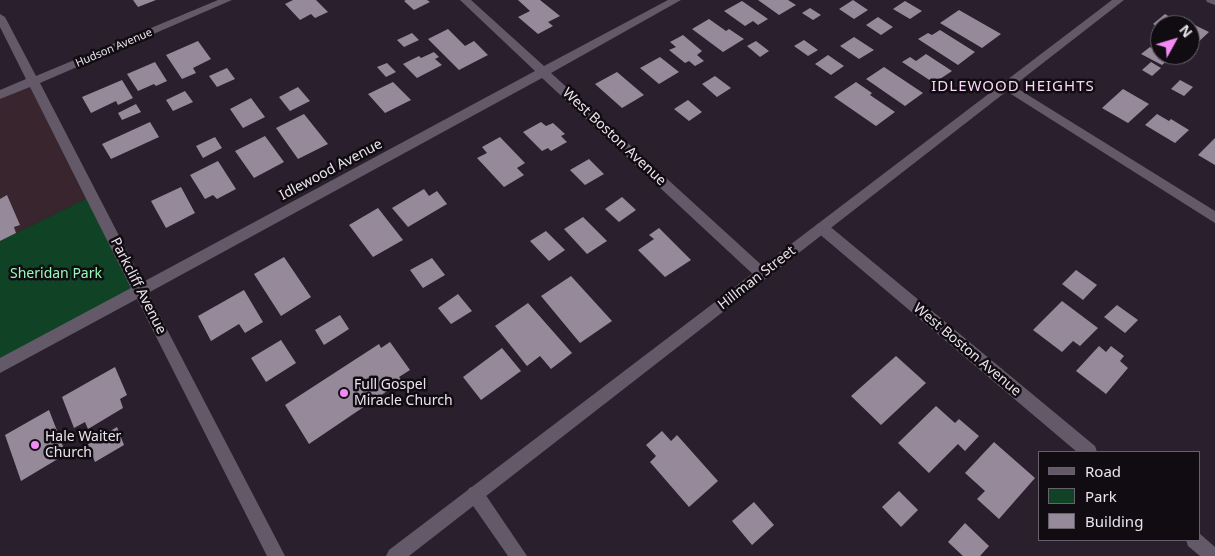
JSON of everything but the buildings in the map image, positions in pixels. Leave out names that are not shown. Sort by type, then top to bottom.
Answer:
[{"type":"street","name":"Hudson Avenue","points":[[0,95],[227,0]]},
{"type":"street","name":"West Boston Avenue","points":[[465,0],[762,274]]},
{"type":"street","name":"Idlewood Avenue","points":[[0,366],[676,0]]},
{"type":"street","name":"Hillman Street","points":[[395,556],[1119,0]]},
{"type":"street","points":[[1211,0],[1215,2]]},
{"type":"street","name":"Parkcliff Avenue","points":[[0,17],[276,556]]},
{"type":"street","points":[[1007,86],[1215,218]]},
{"type":"street","name":"West Boston Avenue","points":[[822,228],[1088,451]]},
{"type":"street","points":[[475,494],[518,556]]},
{"type":"street","points":[[1195,541],[1213,556]]},
{"type":"shaded area","points":[[33,81],[92,196],[0,241],[0,95]]},
{"type":"green space","name":"Sheridan Park","points":[[92,196],[140,290],[0,366],[0,241]]},
{"type":"place","name":"Full Gospel Miracle Church","points":[[344,393]]},
{"type":"place","name":"Hale Waiter Church","points":[[35,445]]},
{"type":"district","name":"IDLEWOOD HEIGHTS","points":[[1013,87]]}]
